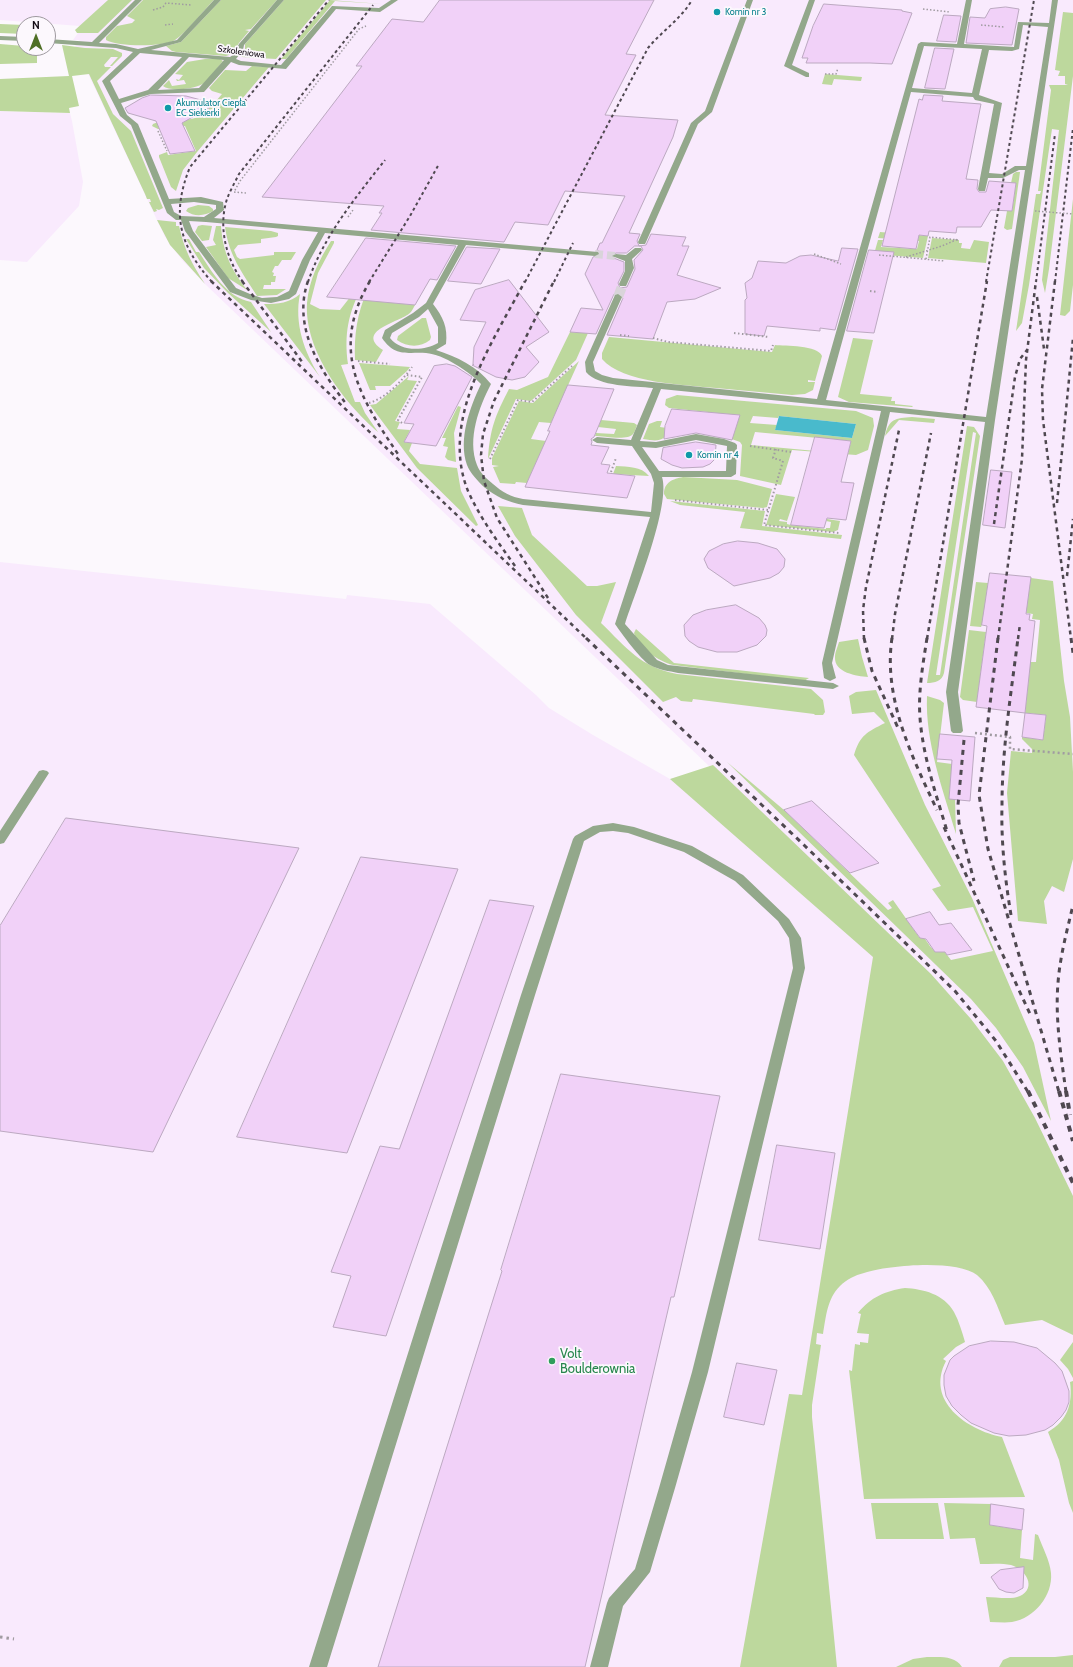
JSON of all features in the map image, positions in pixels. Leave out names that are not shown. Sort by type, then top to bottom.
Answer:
[{"type":"lane","points":[[94,44],[139,0]]},
{"type":"lane","points":[[218,0],[179,41],[138,51],[106,82],[124,116],[134,124],[168,202],[171,213],[179,218],[595,254]]},
{"type":"lane","points":[[116,102],[151,92],[201,90],[227,61],[232,59],[240,50],[241,45],[281,0]]},
{"type":"lane","name":"Szkoleniowa","points":[[56,42],[124,47],[138,51],[232,59],[239,63],[283,66],[334,7],[380,10],[395,0]]},
{"type":"lane","points":[[628,258],[640,246],[695,123],[708,112],[750,0]]},
{"type":"lane","points":[[806,74],[788,66],[812,0]]},
{"type":"lane","points":[[960,46],[970,0]]},
{"type":"lane","points":[[957,731],[952,692],[990,420],[1055,0]]},
{"type":"lane","points":[[822,402],[921,44],[1012,49],[1017,48],[1020,23],[1052,25]]},
{"type":"lane","points":[[0,38],[16,39]]},
{"type":"lane","points":[[974,95],[986,47]]},
{"type":"lane","points":[[151,92],[188,55]]},
{"type":"lane","points":[[908,90],[974,95],[978,98],[998,103],[982,188]]},
{"type":"lane","points":[[984,175],[1003,176],[1018,168],[1029,168]]},
{"type":"lane","points":[[168,202],[199,200],[220,204],[220,210],[206,220]]},
{"type":"lane","points":[[184,218],[189,231],[233,290],[243,296],[262,300],[284,298],[293,292],[304,261],[323,230]]},
{"type":"lane","points":[[429,304],[441,320],[444,330],[442,344],[436,349],[408,350],[397,348],[389,343],[386,338],[388,332],[416,315],[429,304],[464,242]]},
{"type":"lane","points":[[616,256],[628,258]]},
{"type":"lane","points":[[623,284],[631,267],[628,258]]},
{"type":"lane","points":[[618,297],[589,362],[591,372],[599,377],[612,381],[990,420]]},
{"type":"lane","points":[[426,350],[464,364],[477,373],[486,384],[475,408],[470,451],[472,466],[480,477],[495,491],[506,498],[523,502],[656,515]]},
{"type":"lane","points":[[635,443],[658,386]]},
{"type":"lane","points":[[635,443],[656,474],[659,483],[656,515],[620,624],[626,633],[653,662],[678,670],[832,682],[827,663],[886,409]]},
{"type":"lane","points":[[597,440],[656,445],[696,437],[721,441],[732,445],[730,474],[656,474]]},
{"type":"lane","points":[[0,840],[43,773]]},
{"type":"lane","points":[[318,1667],[528,995],[579,839],[597,829],[613,827],[630,830],[688,849],[739,878],[783,919],[795,938],[799,968],[700,1372],[667,1488],[642,1572],[615,1604],[599,1667]]},
{"type":"path","points":[[153,10],[163,7],[166,4],[211,7]]},
{"type":"path","points":[[923,9],[946,10],[953,13]]},
{"type":"path","points":[[980,25],[1020,28]]},
{"type":"path","points":[[246,193],[234,192],[240,181],[359,29],[370,26]]},
{"type":"path","points":[[825,74],[836,74],[838,68]]},
{"type":"path","points":[[158,131],[167,151]]},
{"type":"path","points":[[1035,211],[1073,214]]},
{"type":"path","points":[[906,258],[927,251],[959,240],[930,237],[927,251],[926,259]]},
{"type":"path","points":[[814,254],[846,266]]},
{"type":"path","points":[[879,255],[945,261]]},
{"type":"path","points":[[734,333],[769,337]]},
{"type":"path","points":[[653,338],[668,342],[771,351],[773,345]]},
{"type":"path","points":[[358,361],[397,365]]},
{"type":"path","points":[[490,465],[489,460],[518,400],[532,402],[572,365]]},
{"type":"path","points":[[369,403],[375,403],[406,375],[412,366]]},
{"type":"path","points":[[402,423],[398,420],[422,377],[406,375]]},
{"type":"path","points":[[748,446],[791,452]]},
{"type":"path","points":[[776,449],[773,458],[783,461],[764,525],[839,534],[841,527]]},
{"type":"path","points":[[674,500],[768,510]]},
{"type":"path","points":[[957,731],[1010,737],[1010,750],[1073,754]]},
{"type":"path","points":[[0,1637],[14,1639]]},
{"type":"shaded area","points":[[0,0],[1073,0],[1073,1667],[0,1667],[0,562],[346,599],[347,595],[430,604],[536,695],[549,708],[593,735],[670,779],[710,767],[205,284],[182,260],[165,237],[75,46],[80,40],[73,40],[78,33],[75,30],[80,26],[56,24],[56,16],[16,16],[16,21],[0,20]]},
{"type":"shaded area","points":[[0,111],[70,113],[83,182],[79,206],[27,262],[0,260]]},
{"type":"green space","points":[[108,0],[132,0],[98,33],[77,33],[75,30]]},
{"type":"green space","points":[[143,0],[214,0],[175,40],[161,44],[130,45],[106,40],[106,37],[117,26],[132,23],[135,20],[127,16]]},
{"type":"green space","points":[[221,0],[277,0],[251,29],[245,30],[249,31],[232,54],[226,56],[176,52],[172,51],[166,46],[181,42]]},
{"type":"green space","points":[[284,0],[326,0],[276,59],[242,57],[241,55],[245,51],[245,44]]},
{"type":"green space","points":[[330,0],[382,4],[335,1],[286,59],[281,59]]},
{"type":"green space","points":[[1063,12],[1073,13],[1073,76],[1049,269],[1045,293],[1042,280],[1059,130],[1052,129],[1029,285],[1022,323],[1016,331],[1036,194],[1040,194],[1041,191],[1038,191],[1051,90],[1049,85],[1068,85],[1065,84],[1065,76],[1058,76],[1060,71],[1055,70]]},
{"type":"green space","points":[[0,24],[16,25],[16,34],[0,33]]},
{"type":"green space","points":[[0,44],[16,45],[16,56],[37,56],[37,63],[0,64]]},
{"type":"green space","points":[[62,45],[113,49],[122,53],[122,56],[112,66],[110,66],[118,57],[111,57],[104,65],[105,67],[111,67],[97,81],[113,114],[131,131],[163,208],[159,210],[156,209],[157,211],[154,212],[149,202],[151,202],[150,199],[147,199],[89,74],[72,76],[79,106],[69,108],[70,113],[0,111],[0,79],[69,76]]},
{"type":"green space","points":[[205,59],[220,59],[223,61],[212,75],[201,85],[184,89],[171,89],[163,86],[169,80],[172,86],[186,84],[184,80],[177,81],[176,79],[179,80],[183,75],[175,74],[187,62]]},
{"type":"green space","points":[[252,66],[269,67],[183,170],[176,191],[171,187],[159,155],[167,152],[168,155],[196,151],[185,126],[158,129],[152,126],[153,124],[197,118],[209,109],[208,102],[216,101],[222,94],[212,91],[209,88],[225,70],[246,71]]},
{"type":"green space","points":[[825,74],[862,77],[861,81],[834,79],[832,85],[822,84]]},
{"type":"green space","points":[[1020,172],[1012,229],[1007,230],[1004,228],[1007,211],[1012,211],[1016,183],[1011,183],[1013,174]]},
{"type":"green space","points":[[1073,199],[1073,285],[1070,311],[1065,316],[1060,315]]},
{"type":"green space","points":[[198,205],[209,206],[213,209],[213,211],[200,215],[192,214],[186,211],[188,208]]},
{"type":"green space","points":[[157,220],[176,222],[176,226],[179,226],[183,242],[189,256],[205,284],[170,245]]},
{"type":"green space","points":[[198,226],[212,226],[209,240],[202,241],[195,232]]},
{"type":"green space","points":[[216,226],[221,226],[226,253],[232,268],[247,290],[228,278],[206,247],[216,245],[213,240]]},
{"type":"green space","points":[[225,227],[278,233],[278,236],[276,237],[261,239],[261,243],[238,245],[234,250],[237,257],[240,259],[274,255],[274,252],[296,252],[291,260],[282,260],[278,266],[275,266],[272,272],[274,273],[273,276],[276,276],[275,282],[271,282],[271,285],[264,285],[263,289],[286,289],[277,295],[257,296],[233,255]]},
{"type":"green space","points":[[880,232],[928,236],[923,258],[874,254],[878,240],[883,240],[881,247],[917,249],[919,241],[878,238]]},
{"type":"green space","points":[[932,238],[959,240],[959,243],[962,243],[961,248],[970,249],[974,240],[989,242],[986,263],[928,258]]},
{"type":"green space","points":[[186,239],[189,239],[196,252],[199,252],[220,283],[234,295],[251,302],[271,332],[228,293],[204,268]]},
{"type":"green space","points":[[331,241],[334,241],[334,243],[318,273],[310,304],[320,309],[340,310],[351,296],[362,287],[353,306],[348,324],[348,364],[341,365],[355,402],[360,402],[365,413],[378,432],[352,406],[340,391],[319,357],[312,339],[308,321],[308,295],[315,270]]},
{"type":"green space","points":[[367,291],[415,305],[410,313],[376,332],[374,337],[375,343],[383,350],[376,362],[355,360],[357,325]]},
{"type":"green space","points":[[300,294],[298,305],[299,326],[309,358],[320,377],[264,304],[284,302]]},
{"type":"green space","points":[[422,318],[426,318],[431,337],[430,340],[426,343],[414,346],[397,340],[398,336]]},
{"type":"green space","points":[[570,332],[588,333],[576,360],[531,401],[516,399],[488,459],[490,439],[494,423],[509,389],[517,390],[548,377]]},
{"type":"green space","points":[[609,337],[772,352],[775,345],[793,346],[814,350],[819,352],[822,356],[815,381],[808,380],[808,382],[815,382],[813,390],[805,394],[792,395],[672,384],[639,378],[611,367],[602,359],[602,353]]},
{"type":"green space","points":[[853,338],[873,340],[860,394],[892,397],[891,401],[895,401],[895,404],[913,406],[912,407],[849,402],[838,397]]},
{"type":"green space","points":[[579,361],[551,423],[539,422],[531,439],[546,441],[527,483],[500,483],[493,467],[499,466],[492,465],[492,458],[519,401],[533,403]]},
{"type":"green space","points":[[359,363],[410,367],[390,386],[375,386],[376,390],[370,390]]},
{"type":"green space","points":[[409,376],[407,380],[417,381],[395,421],[400,422],[397,429],[410,430],[404,442],[412,443],[409,451],[420,464],[457,468],[461,491],[478,525],[476,526],[417,468],[370,405],[376,404]]},
{"type":"green space","points":[[677,395],[856,411],[873,418],[874,426],[868,450],[856,455],[792,450],[781,485],[740,476],[742,445],[740,442],[704,429],[708,412],[669,408],[665,405],[666,399]],"holes":[[[753,416],[778,418],[779,416],[856,424],[852,438],[775,430],[777,425],[750,423]],[[755,432],[850,441],[851,441],[848,454],[751,445]]]},
{"type":"green space","points":[[458,406],[461,407],[454,433],[456,462],[448,460],[445,457],[448,447],[443,446],[446,438],[442,438]]},
{"type":"green space","points":[[912,417],[935,419],[934,423],[899,420],[885,436],[889,426],[894,420]]},
{"type":"green space","points":[[601,420],[634,423],[637,425],[635,431],[630,436],[615,438],[595,436],[596,433],[614,434],[616,429],[598,427]]},
{"type":"green space","points":[[662,421],[660,427],[674,429],[660,440],[643,439],[649,424]]},
{"type":"green space","points":[[967,426],[974,427],[980,436],[944,673],[942,678],[938,681],[927,683]],"holes":[[[973,432],[976,433],[940,675],[936,675]]]},
{"type":"green space","points":[[616,466],[642,470],[649,476],[613,474]]},
{"type":"green space","points":[[683,477],[737,480],[772,489],[767,507],[763,508],[667,499],[664,494],[664,490],[667,484],[673,480]]},
{"type":"green space","points":[[776,494],[795,497],[787,521],[780,519],[779,521],[787,522],[787,524],[791,525],[826,529],[830,528],[831,522],[826,521],[827,519],[840,521],[838,530],[833,532],[766,525]]},
{"type":"green space","points":[[670,501],[765,511],[762,526],[842,535],[841,539],[740,528],[745,512],[680,505]]},
{"type":"green space","points":[[498,506],[522,508],[532,535],[587,586],[597,586],[616,582],[601,623],[635,655],[653,667],[677,674],[811,689],[823,700],[825,712],[823,715],[815,715],[693,699],[692,702],[681,701],[676,697],[663,702],[576,615],[515,536]]},
{"type":"green space","points":[[1031,578],[1053,581],[1064,681],[1070,717],[1073,772],[1073,859],[1064,892],[1052,886],[1044,901],[1047,924],[1018,921],[1007,793],[1011,751],[1032,753],[1032,749],[1022,739],[1022,737],[1043,740],[1046,715],[1025,713],[1030,662],[1036,662],[1040,620],[1032,619],[1033,614],[1019,612]]},
{"type":"green space","points":[[976,582],[988,583],[981,627],[970,626]]},
{"type":"green space","points":[[636,629],[674,663],[809,678],[804,681],[673,665],[662,661],[644,649],[636,639],[634,633]]},
{"type":"green space","points":[[969,630],[986,632],[977,702],[963,700],[960,697]]},
{"type":"green space","points":[[858,639],[868,677],[847,673],[838,667],[836,662],[835,655],[839,642]]},
{"type":"green space","points":[[876,690],[925,805],[972,898],[1034,1043],[1051,1121],[1023,1067],[996,1028],[971,999],[727,762],[784,810],[888,910],[892,908],[888,903],[893,900],[919,937],[925,939],[935,951],[944,951],[951,960],[993,951],[973,907],[948,911],[932,889],[941,886],[854,755],[862,738],[873,729],[885,723],[874,712],[852,714],[849,696],[856,692]]},
{"type":"green space","points":[[927,696],[940,700],[944,703],[937,762],[952,764],[949,798],[955,799],[956,834],[932,748],[927,713]]},
{"type":"green space","points":[[713,765],[931,974],[971,1019],[1003,1061],[1035,1118],[1073,1196],[1073,1335],[1042,1320],[1005,1325],[994,1298],[982,1280],[977,1275],[967,1270],[954,1267],[922,1265],[875,1270],[857,1275],[848,1280],[840,1286],[832,1297],[826,1315],[823,1334],[817,1333],[816,1344],[821,1345],[812,1405],[812,1417],[837,1667],[740,1667],[789,1394],[802,1395],[873,957],[670,779]]},
{"type":"green space","points":[[905,1288],[926,1291],[939,1297],[950,1306],[954,1312],[965,1342],[956,1347],[943,1359],[946,1361],[941,1375],[941,1389],[945,1401],[963,1420],[976,1428],[1002,1437],[1025,1497],[864,1499],[849,1370],[852,1371],[855,1344],[860,1345],[860,1342],[868,1343],[869,1334],[857,1333],[861,1314],[858,1313],[873,1299],[885,1293]]},
{"type":"green space","points":[[1073,1342],[1073,1378],[1068,1369],[1060,1360]]},
{"type":"green space","points":[[1073,1381],[1073,1513],[1069,1503],[1059,1460],[1048,1432],[1060,1423],[1067,1411],[1071,1390],[1070,1382]]},
{"type":"green space","points":[[871,1503],[938,1503],[944,1539],[876,1539]]},
{"type":"green space","points":[[944,1503],[991,1504],[990,1525],[1022,1530],[1020,1558],[1033,1560],[1035,1534],[1038,1535],[1049,1564],[1051,1581],[1046,1597],[1035,1611],[1020,1620],[1012,1622],[990,1622],[986,1597],[1008,1598],[1020,1596],[1025,1593],[1028,1588],[1028,1579],[1021,1570],[1011,1565],[980,1564],[975,1538],[950,1539]]},
{"type":"green space","points":[[1073,1655],[1073,1667],[999,1667],[1003,1660],[1010,1657],[1055,1657]]},
{"type":"green space","points":[[942,1657],[955,1660],[962,1667],[896,1667],[913,1659]]},
{"type":"water","points":[[779,416],[856,424],[852,438],[775,430]]},
{"type":"building","points":[[440,0],[654,0],[626,54],[636,55],[605,115],[678,120],[673,137],[629,233],[640,234],[637,241],[639,246],[646,245],[651,234],[686,237],[682,246],[689,246],[677,275],[721,288],[695,299],[667,302],[653,339],[607,335],[623,298],[618,293],[614,294],[596,334],[570,332],[581,308],[603,310],[585,274],[593,257],[600,254],[597,250],[600,243],[602,243],[625,196],[565,191],[548,225],[515,222],[504,242],[371,230],[382,213],[379,213],[384,206],[262,197],[362,66],[356,66],[392,19],[423,22]],"holes":[[[635,246],[641,246],[643,250],[634,260],[635,269],[627,287],[620,288],[618,283],[624,271],[624,262],[611,256],[616,253],[626,253]]]},
{"type":"building","points":[[824,4],[902,10],[912,13],[892,64],[806,63],[808,58],[802,58],[813,26]]},
{"type":"building","points":[[1006,7],[1019,9],[1012,45],[966,43],[970,17],[985,18],[990,9]]},
{"type":"building","points":[[944,15],[961,16],[956,42],[937,41]]},
{"type":"building","points":[[935,48],[954,49],[945,89],[925,88]]},
{"type":"building","name":"Akumulator Ciepła EC Siekierki","points":[[151,95],[186,96],[216,104],[182,123],[195,151],[170,154],[156,121],[128,113],[125,108],[142,98]]},
{"type":"building","points":[[924,95],[943,96],[942,101],[981,104],[966,179],[978,180],[977,189],[979,192],[986,192],[989,181],[1016,183],[1012,211],[991,210],[981,227],[957,227],[956,233],[929,231],[928,236],[919,235],[916,249],[882,246],[919,99],[922,100]]},
{"type":"building","points":[[366,238],[456,246],[437,280],[430,279],[415,305],[327,297]]},
{"type":"building","points":[[467,247],[500,249],[481,284],[448,281]]},
{"type":"building","points":[[842,248],[858,249],[835,330],[820,328],[820,331],[767,326],[764,336],[745,334],[745,300],[747,298],[745,283],[752,278],[758,261],[786,263],[800,256],[811,255],[838,261]]},
{"type":"building","points":[[869,250],[894,252],[874,333],[847,331]]},
{"type":"building","points":[[509,280],[549,332],[526,347],[539,362],[525,377],[512,380],[496,377],[472,365],[474,365],[474,347],[486,322],[460,320],[475,290]]},
{"type":"building","points":[[447,364],[455,366],[472,377],[436,446],[404,442],[414,424],[404,423],[434,366]]},
{"type":"building","points":[[568,385],[614,389],[594,437],[591,439],[591,445],[609,447],[601,464],[610,465],[607,473],[635,476],[627,498],[525,487],[550,431],[548,431]]},
{"type":"building","points":[[672,409],[740,415],[732,440],[696,433],[664,439],[665,426]]},
{"type":"building","points":[[815,437],[851,441],[841,482],[854,483],[846,520],[827,518],[824,528],[791,525]]},
{"type":"building","name":"Komin nr 4","points":[[696,442],[716,445],[715,459],[710,464],[703,467],[682,468],[661,459],[663,448]]},
{"type":"building","points":[[991,470],[1012,472],[1005,528],[983,525]]},
{"type":"building","points":[[738,541],[758,543],[777,549],[785,559],[784,567],[779,573],[770,578],[734,586],[708,568],[704,559],[709,551],[723,544]]},
{"type":"building","points":[[990,573],[1031,577],[1026,614],[1030,614],[1029,620],[1035,621],[1025,713],[976,707],[987,626],[982,625]]},
{"type":"building","points":[[736,605],[759,618],[765,625],[767,630],[766,636],[757,645],[737,652],[717,652],[698,647],[689,641],[685,636],[684,625],[693,615],[706,610]]},
{"type":"building","points":[[1025,713],[1046,715],[1043,740],[1022,737]]},
{"type":"building","points":[[940,734],[975,737],[970,801],[949,799],[952,760],[937,759]]},
{"type":"building","points":[[812,801],[879,863],[850,873],[784,810]]},
{"type":"building","points":[[66,818],[299,848],[153,1152],[0,1131],[0,926]]},
{"type":"building","points":[[361,857],[458,869],[347,1153],[237,1137]]},
{"type":"building","points":[[490,900],[534,906],[386,1336],[333,1327],[351,1276],[331,1272],[380,1146],[399,1149]]},
{"type":"building","points":[[930,912],[939,925],[951,923],[972,950],[947,955],[945,952],[935,952],[926,939],[920,938],[906,919]]},
{"type":"building","points":[[561,1074],[720,1096],[674,1297],[671,1297],[585,1667],[378,1667],[502,1271],[501,1270]]},
{"type":"building","points":[[777,1145],[835,1153],[820,1249],[759,1240]]},
{"type":"building","points":[[991,1341],[1014,1342],[1037,1348],[1062,1371],[1069,1391],[1069,1402],[1066,1410],[1053,1425],[1045,1430],[1026,1435],[1009,1436],[994,1433],[971,1423],[952,1406],[946,1396],[944,1385],[944,1375],[950,1360],[969,1346]]},
{"type":"building","points":[[737,1363],[777,1370],[764,1425],[724,1417]]},
{"type":"building","points":[[991,1504],[1024,1509],[1022,1530],[990,1525]]},
{"type":"building","points":[[1024,1567],[1023,1588],[1014,1593],[999,1589],[991,1577],[1000,1570]]},
{"type":"tunnel","points":[[595,254],[616,256]]},
{"type":"tunnel","points":[[618,297],[623,284]]},
{"type":"railway","points":[[212,282],[192,255],[182,228],[180,214],[181,200],[184,184],[190,167],[329,0]]},
{"type":"railway","points":[[525,282],[648,48],[677,19],[692,0]]},
{"type":"railway","points":[[986,282],[1034,0]]},
{"type":"railway","points":[[243,282],[232,263],[225,242],[223,221],[224,210],[231,190],[239,174],[373,5]]},
{"type":"railway","points":[[1055,282],[1073,128]]},
{"type":"railway","points":[[1036,282],[1055,134]]},
{"type":"railway","points":[[308,282],[314,265],[331,233],[385,160]]},
{"type":"railway","points":[[369,282],[410,216],[439,164]]},
{"type":"railway","points":[[554,282],[573,243]]},
{"type":"railway","points":[[242,281],[303,363]]},
{"type":"railway","points":[[308,281],[304,298],[304,315],[306,331],[311,347],[327,377],[347,405]]},
{"type":"railway","points":[[370,281],[358,306],[352,329],[351,351],[355,373],[362,394],[400,457]]},
{"type":"railway","points":[[515,566],[484,520],[468,491],[461,464],[460,436],[465,409],[485,355],[525,281]]},
{"type":"railway","points":[[548,598],[497,518],[484,481],[481,455],[483,434],[494,401],[554,281]]},
{"type":"railway","points":[[927,639],[987,281]]},
{"type":"railway","points":[[998,639],[1022,459],[1026,360],[1036,281]]},
{"type":"railway","points":[[1055,281],[1042,389],[1043,420],[1071,639]]},
{"type":"railway","points":[[212,282],[587,639]]},
{"type":"railway","points":[[1037,297],[1044,349]]},
{"type":"railway","points":[[1057,503],[1073,338]]},
{"type":"railway","points":[[994,524],[1015,377],[1020,359],[1027,350]]},
{"type":"railway","points":[[864,639],[863,610],[866,587],[899,430]]},
{"type":"railway","points":[[892,639],[895,614],[931,433]]},
{"type":"railway","points":[[1067,576],[1073,519]]},
{"type":"railway","points":[[1018,639],[1020,624]]},
{"type":"railway","points":[[586,638],[955,991],[996,1041],[1028,1092]]},
{"type":"railway","points":[[864,638],[872,671],[899,730]]},
{"type":"railway","points":[[892,638],[890,660],[896,705],[909,748],[937,810]]},
{"type":"railway","points":[[927,638],[920,688],[920,718],[927,761],[947,831]]},
{"type":"railway","points":[[998,638],[979,795],[988,849],[1059,1092]]},
{"type":"railway","points":[[1011,915],[1003,847],[1002,784],[1007,722],[1018,638]]},
{"type":"railway","points":[[1071,638],[1073,653]]},
{"type":"railway","points":[[964,740],[958,805],[959,823],[974,881]]},
{"type":"railway","points":[[944,827],[1030,1014]]},
{"type":"railway","points":[[1066,1092],[1059,1038],[1057,997],[1060,963],[1073,905]]},
{"type":"railway","points":[[1028,1091],[1073,1183]]},
{"type":"railway","points":[[1059,1091],[1073,1141]]},
{"type":"railway","points":[[1066,1091],[1070,1115]]},
{"type":"place","name":"Komin nr 3","points":[[717,12]]},
{"type":"place","name":"Akumulator Ciepła EC Siekierki","points":[[168,108]]},
{"type":"place","name":"Komin nr 4","points":[[689,455]]},
{"type":"place","name":"Volt Boulderownia","points":[[552,1361]]}]
